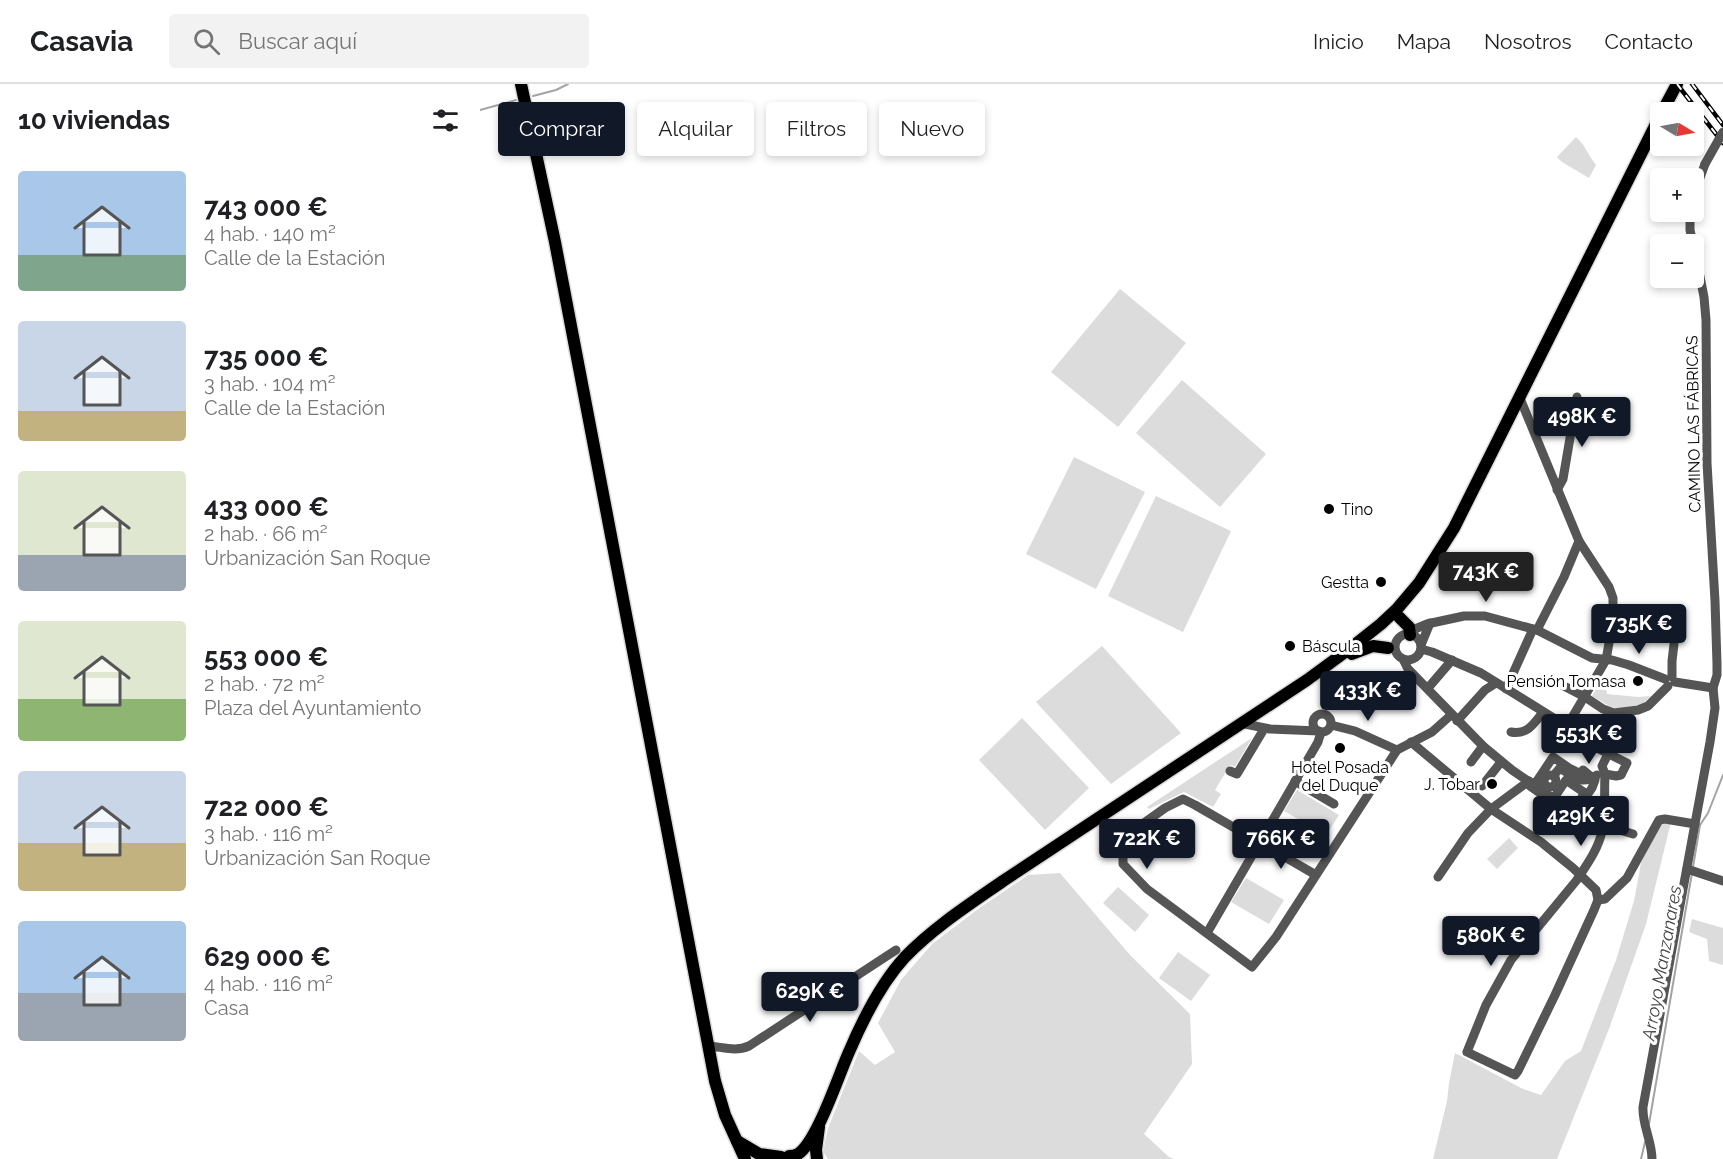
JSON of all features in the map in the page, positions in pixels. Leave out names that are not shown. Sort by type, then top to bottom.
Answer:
[{"type":"highway","points":[[521,84],[557,253],[719,1100],[745,1159]]},
{"type":"highway","points":[[1668,102],[1677,84]]},
{"type":"highway","points":[[1352,651],[1413,602],[1428,580],[1650,137]]},
{"type":"highway","points":[[782,1157],[799,1153],[819,1125],[859,1029],[875,1000],[904,958],[960,911],[1240,723],[1378,636],[1408,602],[1447,539]]},
{"type":"highway","points":[[1352,651],[1397,609],[1419,583]]},
{"type":"highway","points":[[1395,618],[1409,627],[1410,635]]},
{"type":"highway","points":[[1378,636],[1396,652]]},
{"type":"highway","points":[[1352,651],[1373,645],[1396,652]]},
{"type":"highway","points":[[817,1159],[819,1125]]},
{"type":"highway","points":[[736,1140],[759,1154],[804,1159]]},
{"type":"street","points":[[1704,169],[1723,132]]},
{"type":"street","name":"CAMINO LAS FÁBRICAS","points":[[1652,1159],[1644,1125],[1643,1107],[1690,870],[1695,824],[1715,708],[1713,688],[1717,675],[1719,602],[1707,463],[1706,320],[1702,288]]},
{"type":"street","points":[[1519,396],[1579,541],[1609,587],[1613,598],[1613,620],[1606,660],[1567,726]]},
{"type":"street","points":[[1557,490],[1563,478],[1577,397]]},
{"type":"street","points":[[1506,689],[1564,577],[1579,541]]},
{"type":"street","points":[[1633,834],[1589,823],[1545,789],[1531,783],[1501,762],[1454,718],[1405,665],[1396,652],[1396,644],[1400,638],[1410,635],[1414,629],[1431,623],[1477,616],[1535,630],[1592,658],[1629,665],[1670,681],[1713,688]]},
{"type":"street","points":[[1414,675],[1420,650],[1431,623]]},
{"type":"street","points":[[1410,635],[1417,638],[1420,650]]},
{"type":"street","points":[[1560,684],[1603,709],[1619,713],[1638,710],[1648,706],[1670,681],[1674,644]]},
{"type":"street","points":[[1396,652],[1410,660],[1420,650]]},
{"type":"street","points":[[1420,650],[1452,660],[1481,673],[1608,754],[1628,761],[1621,775],[1604,775],[1584,781],[1557,772]]},
{"type":"street","points":[[1428,688],[1452,660]]},
{"type":"street","name":"CAMINO LAS FÁBRICAS","points":[[1717,675],[1723,667]]},
{"type":"street","points":[[1316,875],[1183,799],[1147,819],[1123,857],[1123,864],[1147,889],[1252,967],[1276,937],[1316,875],[1396,750],[1454,718],[1496,683]]},
{"type":"street","points":[[1511,732],[1518,733],[1531,728],[1543,712]]},
{"type":"street","points":[[1240,723],[1264,729],[1320,732],[1328,730],[1331,725],[1330,719],[1324,715],[1318,715],[1314,722],[1314,727],[1320,732]]},
{"type":"street","points":[[1294,730],[1314,722]]},
{"type":"street","points":[[1331,725],[1355,731],[1396,750]]},
{"type":"street","points":[[1230,771],[1237,774],[1264,729]]},
{"type":"street","points":[[1207,933],[1318,742],[1320,732]]},
{"type":"street","points":[[1411,742],[1491,809],[1537,838],[1580,874],[1594,887],[1598,900],[1556,995],[1515,1075],[1467,1052],[1486,1005],[1510,960],[1580,874],[1594,851],[1603,827],[1604,775],[1602,766],[1608,754]]},
{"type":"street","points":[[1471,762],[1483,746]]},
{"type":"street","points":[[1531,783],[1530,786],[1550,800],[1566,780],[1585,793],[1582,797],[1585,798],[1595,780],[1583,770],[1581,774],[1554,758]]},
{"type":"street","points":[[1438,878],[1468,833],[1491,809],[1531,783],[1554,758]]},
{"type":"street","points":[[1545,789],[1555,785],[1557,781],[1554,758]]},
{"type":"street","points":[[1482,786],[1501,762]]},
{"type":"street","points":[[1295,781],[1334,804]]},
{"type":"street","points":[[1598,900],[1605,899],[1628,878],[1659,820],[1695,824]]},
{"type":"street","points":[[1690,870],[1723,881]]},
{"type":"street","points":[[709,1046],[732,1049],[743,1049],[749,1046],[896,950]]},
{"type":"shaded area","points":[[1576,137],[1596,165],[1589,178],[1557,157]]},
{"type":"shaded area","points":[[1120,289],[1186,343],[1118,427],[1051,372]]},
{"type":"shaded area","points":[[1182,380],[1266,454],[1220,507],[1136,433]]},
{"type":"shaded area","points":[[1074,457],[1145,492],[1096,589],[1026,554]]},
{"type":"shaded area","points":[[1156,496],[1231,531],[1183,632],[1108,596]]},
{"type":"shaded area","points":[[1102,646],[1181,733],[1111,784],[1036,702]]},
{"type":"shaded area","points":[[1598,686],[1607,691],[1607,694],[1651,696],[1643,704],[1618,709],[1592,696]]},
{"type":"shaded area","points":[[1022,718],[1089,788],[1045,830],[979,760]]},
{"type":"shaded area","points":[[1252,738],[1235,767],[1230,765],[1215,790],[1221,794],[1213,807],[1184,792],[1149,809],[1147,807]]},
{"type":"shaded area","points":[[1297,790],[1339,815],[1326,835],[1284,811]]},
{"type":"shaded area","points":[[1671,822],[1646,924],[1609,1029],[1557,1159],[1433,1159],[1447,1101],[1455,1053],[1523,1089],[1541,1095],[1565,1061],[1581,1051],[1616,960],[1634,901],[1641,863],[1659,824]]},
{"type":"shaded area","points":[[1509,838],[1518,848],[1497,869],[1487,859]]},
{"type":"shaded area","points":[[1060,873],[1130,955],[1190,1014],[1192,1064],[1144,1134],[1174,1159],[828,1159],[823,1152],[828,1128],[859,1051],[875,1065],[895,1052],[878,1023],[901,980],[932,944],[1028,875]]},
{"type":"shaded area","points":[[1246,878],[1284,900],[1269,924],[1231,902]]},
{"type":"shaded area","points":[[1118,887],[1149,915],[1135,932],[1103,903]]},
{"type":"shaded area","points":[[1692,919],[1723,928],[1723,965],[1709,961],[1707,939],[1689,932]]},
{"type":"shaded area","points":[[1178,952],[1210,975],[1191,1001],[1159,978]]},
{"type":"waterway","points":[[533,96],[568,84]]},
{"type":"waterway","points":[[480,110],[516,100]]},
{"type":"waterway","name":"Arroyo Manzanares","points":[[1693,867],[1700,825],[1708,813],[1723,775]]},
{"type":"waterway","name":"Arroyo Manzanares","points":[[1649,1124],[1692,873]]},
{"type":"waterway","name":"Arroyo Manzanares","points":[[1641,1159],[1645,1142]]},
{"type":"railway","points":[[1677,84],[1723,143]]},
{"type":"railway","points":[[1692,84],[1723,125]]},
{"type":"place","name":"Tino","points":[[1329,509]]},
{"type":"place","name":"Gestta","points":[[1381,582]]},
{"type":"place","name":"Báscula","points":[[1290,646]]},
{"type":"place","name":"Pensión Tomasa","points":[[1638,681]]},
{"type":"place","name":"Hotel Posada del Duque","points":[[1340,748]]},
{"type":"place","name":"J. Tobar","points":[[1492,784]]}]
